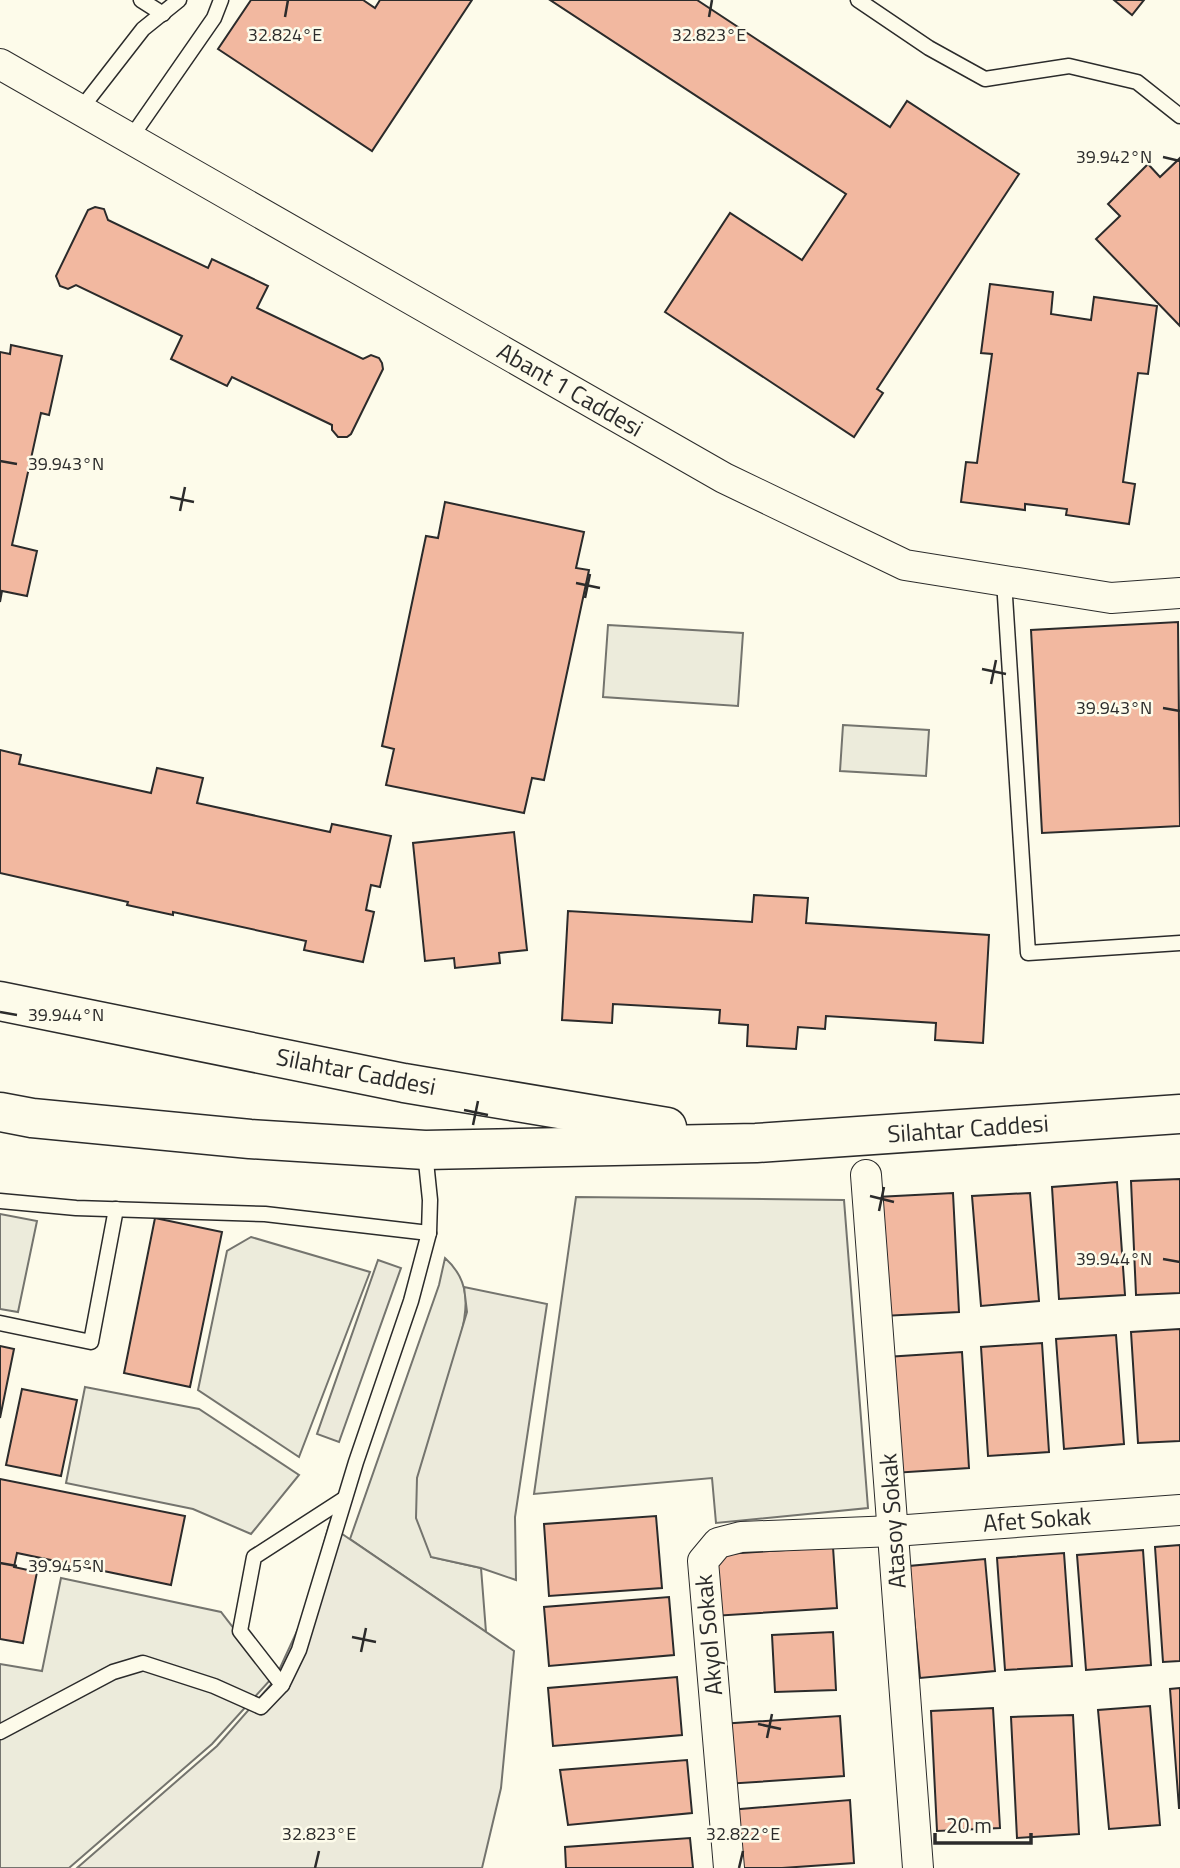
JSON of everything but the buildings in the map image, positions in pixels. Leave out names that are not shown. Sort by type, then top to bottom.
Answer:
[{"type":"main road","name":"Silahtar Caddesi","points":[[0,1001],[404,1083],[756,1143]]},
{"type":"main road","name":"Silahtar Caddesi","points":[[0,1112],[32,1118],[250,1139],[425,1150],[756,1143],[1180,1114]]},
{"type":"street","name":"Abant 1 Caddesi","points":[[0,64],[724,478],[905,565],[1111,598],[1180,593]]},
{"type":"street","name":"Atasoy Sokak","points":[[866,1175],[918,1868]]},
{"type":"street","name":"Afet Sokak","points":[[894,1531],[1180,1510]]},
{"type":"street","name":"Akyol Sokak","points":[[729,1868],[703,1561],[718,1543],[741,1537],[894,1531]]},
{"type":"lane","points":[[141,0],[163,14]]},
{"type":"lane","points":[[80,110],[143,29],[179,0]]},
{"type":"lane","points":[[130,139],[214,18],[221,0]]},
{"type":"lane","points":[[858,0],[929,48],[985,79],[1069,66],[1137,82],[1180,116]]},
{"type":"lane","points":[[1004,581],[1028,953],[1180,943]]},
{"type":"lane","points":[[0,1732],[113,1672],[143,1664],[214,1686],[261,1707],[282,1685],[299,1650],[311,1616],[344,1499],[411,1301],[429,1233],[430,1199],[425,1150]]},
{"type":"lane","points":[[0,1201],[116,1209],[265,1214],[429,1233]]},
{"type":"lane","points":[[0,1323],[91,1342],[116,1209]]},
{"type":"lane","points":[[282,1685],[240,1631],[254,1557],[344,1499]]},
{"type":"shaded area","points":[[608,625],[743,633],[738,706],[603,697]]},
{"type":"shaded area","points":[[843,725],[929,730],[926,776],[840,771]]},
{"type":"shaded area","points":[[576,1197],[844,1200],[868,1508],[716,1523],[712,1478],[534,1494]]},
{"type":"shaded area","points":[[0,1214],[37,1221],[18,1312],[0,1309]]},
{"type":"shaded area","points":[[251,1237],[370,1272],[299,1457],[198,1390],[227,1251]]},
{"type":"shaded area","points":[[445,1258],[459,1276],[466,1306],[431,1557],[481,1568],[486,1632],[350,1539],[439,1285]]},
{"type":"shaded area","points":[[378,1260],[401,1268],[339,1442],[317,1434]]},
{"type":"shaded area","points":[[464,1287],[547,1304],[515,1517],[516,1580],[481,1568],[431,1557],[416,1518],[417,1478],[467,1312]]},
{"type":"shaded area","points":[[85,1387],[199,1409],[299,1475],[251,1534],[193,1509],[66,1483]]},
{"type":"shaded area","points":[[329,1525],[514,1651],[501,1788],[482,1868],[77,1868],[217,1746],[274,1681],[304,1616]]},
{"type":"shaded area","points":[[61,1578],[221,1612],[272,1678],[212,1744],[69,1868],[0,1868],[0,1664],[42,1671]]}]
